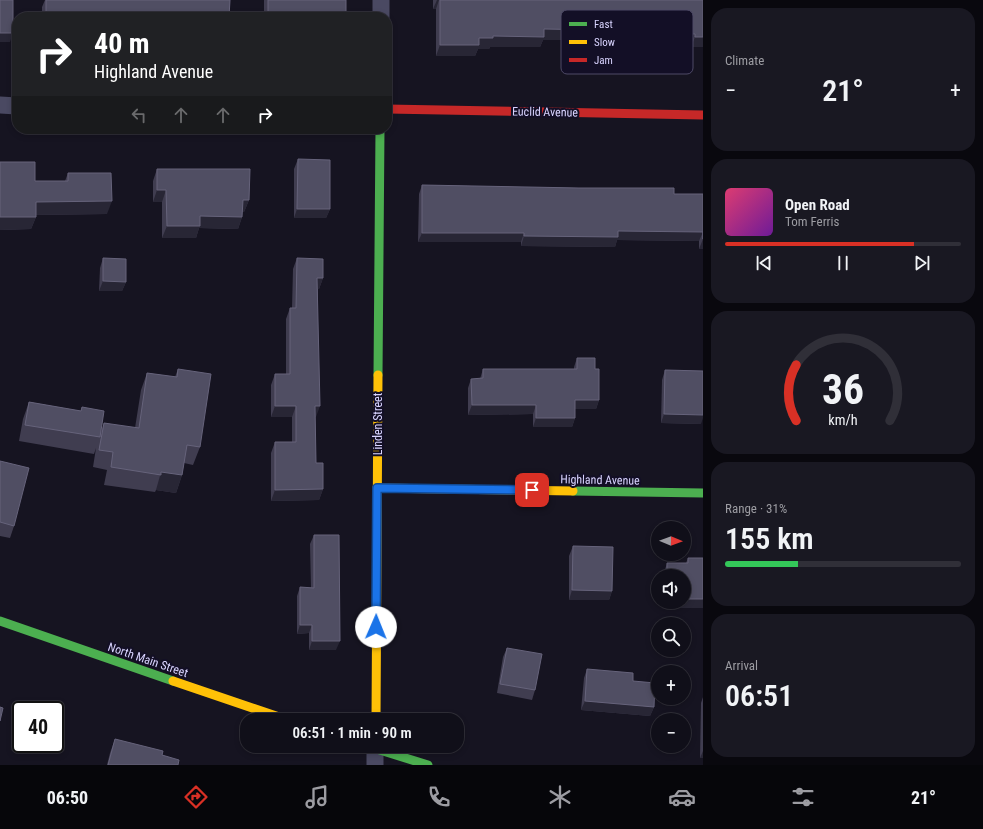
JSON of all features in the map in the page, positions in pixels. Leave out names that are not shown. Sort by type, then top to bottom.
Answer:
[{"type":"street","points":[[381,12],[382,0]]},
{"type":"street","points":[[0,105],[12,106]]},
{"type":"street","name":"Euclid Avenue","points":[[392,109],[703,115]]},
{"type":"street","name":"Linden Street","points":[[376,713],[380,134]]},
{"type":"street","name":"Highland Avenue","points":[[377,488],[703,493]]},
{"type":"street","name":"North Main Street","points":[[0,621],[268,713]]},
{"type":"street","points":[[381,753],[428,765]]},
{"type":"building","points":[[0,0],[13,0],[12,33],[0,33]]},
{"type":"building","points":[[46,0],[230,0],[229,12],[46,12]]},
{"type":"building","points":[[268,0],[346,0],[346,12],[268,12]]},
{"type":"building","points":[[440,0],[703,0],[703,37],[695,37],[695,34],[693,34],[693,10],[561,10],[561,29],[544,29],[544,37],[493,36],[493,38],[479,38],[479,45],[440,45]]},
{"type":"building","points":[[298,159],[330,160],[330,209],[297,209]]},
{"type":"building","points":[[0,162],[35,162],[35,181],[68,181],[68,173],[111,173],[112,201],[36,202],[36,217],[0,217]]},
{"type":"building","points":[[157,169],[250,169],[249,200],[243,200],[242,217],[200,216],[200,226],[167,226],[166,190],[157,190]]},
{"type":"building","points":[[422,185],[674,188],[674,194],[703,194],[703,232],[618,231],[618,237],[524,236],[524,233],[422,233]]},
{"type":"building","points":[[103,258],[126,259],[126,282],[103,281]]},
{"type":"building","points":[[297,258],[323,259],[323,278],[317,278],[320,406],[315,406],[316,463],[323,463],[323,489],[275,490],[275,442],[296,442],[296,406],[275,406],[275,374],[290,374],[290,308],[296,308]]},
{"type":"building","points":[[577,358],[595,358],[595,369],[599,369],[599,400],[575,400],[575,418],[536,418],[536,405],[472,405],[471,379],[483,378],[483,369],[577,369]]},
{"type":"building","points":[[178,369],[211,374],[200,447],[187,445],[182,475],[161,472],[161,475],[111,467],[113,452],[99,450],[104,423],[139,428],[147,373],[177,377]]},
{"type":"building","points":[[665,370],[703,371],[703,415],[664,414]]},
{"type":"building","points":[[29,402],[81,411],[82,407],[104,411],[100,437],[25,425]]},
{"type":"building","points":[[0,461],[29,468],[14,526],[0,522]]},
{"type":"building","points":[[314,535],[339,535],[340,641],[312,641],[312,625],[300,625],[300,587],[314,588]]},
{"type":"building","points":[[573,546],[613,547],[612,591],[572,590]]},
{"type":"building","points":[[691,558],[703,558],[703,599],[691,599],[691,569],[667,569],[667,563],[688,563],[688,561],[691,561]]},
{"type":"building","points":[[507,648],[542,654],[535,690],[500,684]]},
{"type":"building","points":[[587,669],[633,673],[633,681],[651,683],[651,705],[654,705],[654,707],[585,701]]},
{"type":"building","points":[[0,707],[3,708],[0,721]]},
{"type":"building","points":[[115,739],[163,751],[162,755],[179,760],[178,765],[108,765]]},
{"type":"traffic: fast","points":[[378,375],[380,134]]},
{"type":"traffic: fast","points":[[573,491],[703,493]]},
{"type":"traffic: fast","points":[[0,621],[173,681]]},
{"type":"traffic: fast","points":[[389,753],[428,765]]},
{"type":"traffic: slow","points":[[376,713],[378,375]]},
{"type":"traffic: slow","points":[[377,488],[573,491]]},
{"type":"traffic: slow","points":[[173,681],[267,713]]},
{"type":"traffic: jam","points":[[392,109],[703,115]]},
{"type":"route","points":[[376,627],[377,488],[532,490]]}]
